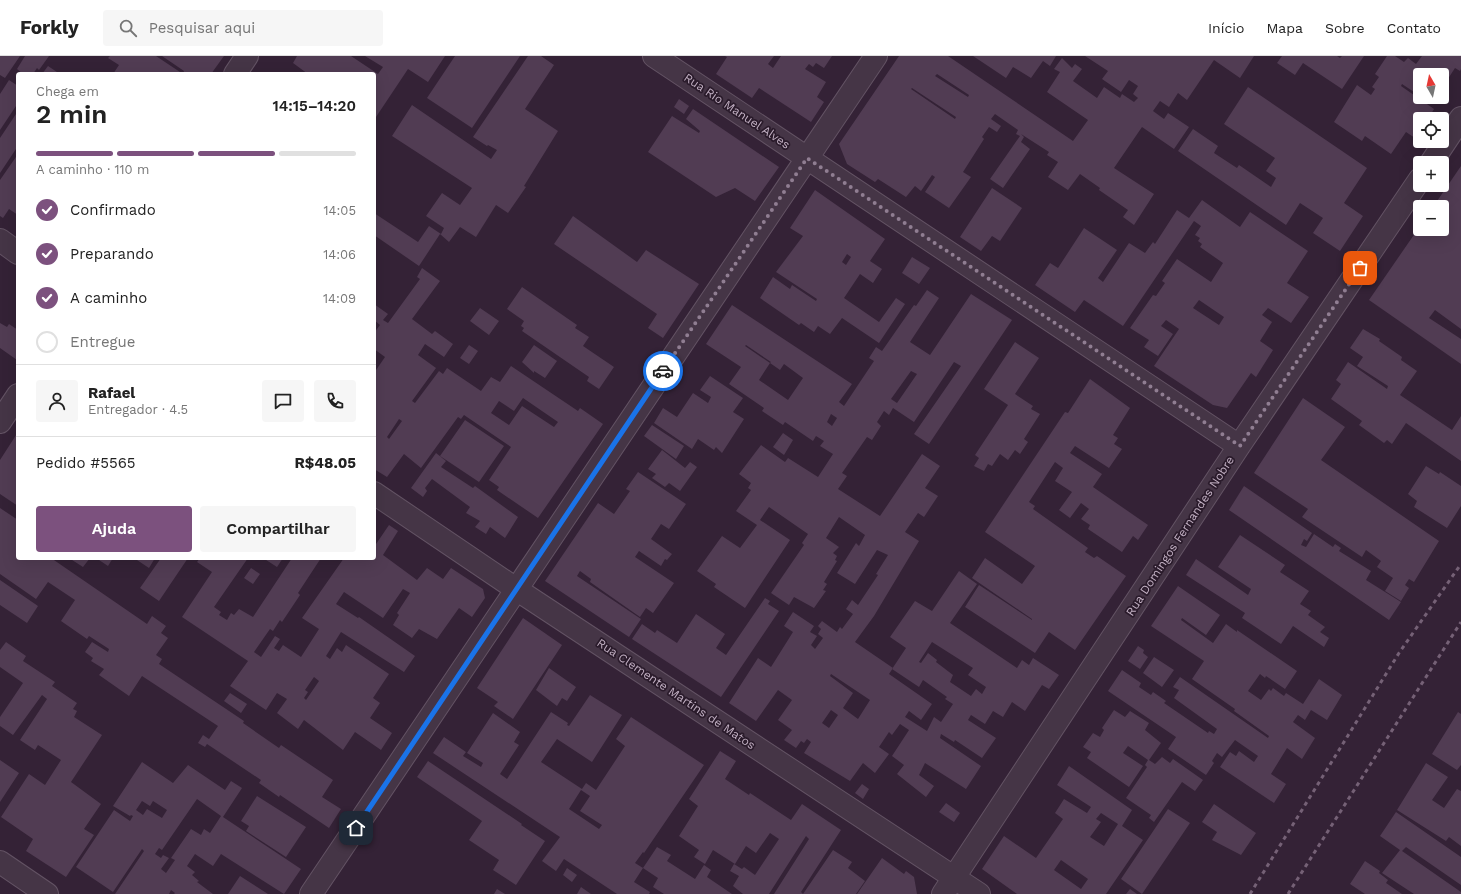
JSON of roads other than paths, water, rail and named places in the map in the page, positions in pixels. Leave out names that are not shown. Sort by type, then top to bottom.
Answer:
[{"type":"street","points":[[236,72],[247,56]]},
{"type":"street","name":"Rua Rio Manuel Alves","points":[[654,56],[1240,446]]},
{"type":"street","points":[[311,894],[876,56]]},
{"type":"street","points":[[1436,156],[1461,118]]},
{"type":"street","name":"Rua Domingos Fernandes Nobre","points":[[949,886],[1240,446],[1413,189]]},
{"type":"street","points":[[0,240],[16,251]]},
{"type":"street","points":[[0,422],[16,398]]},
{"type":"street","name":"Rua Clemente Martins de Matos","points":[[376,494],[925,859],[949,886],[979,894]]},
{"type":"street","points":[[0,862],[47,894]]},
{"type":"railway","points":[[1250,894],[1399,653],[1461,564]]},
{"type":"railway","points":[[1288,894],[1461,622]]}]
